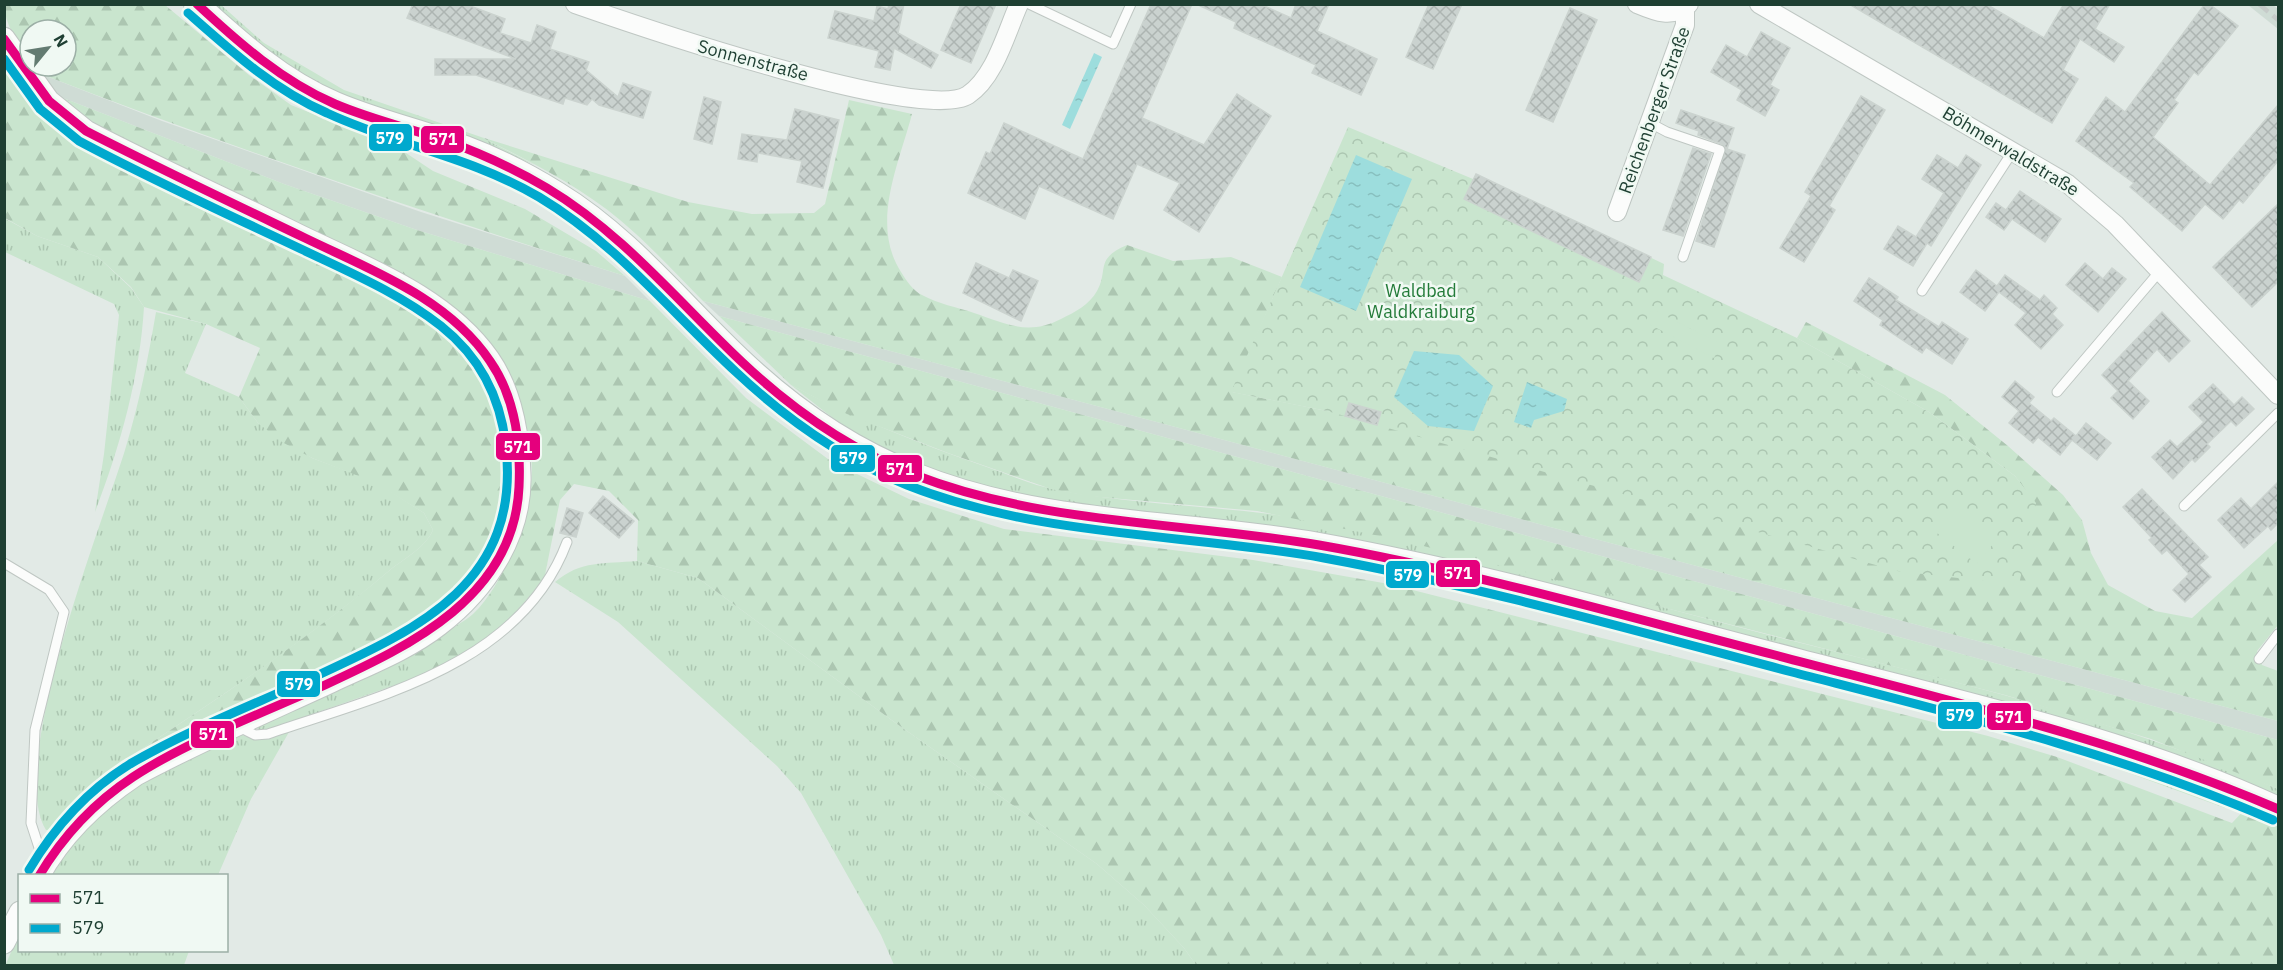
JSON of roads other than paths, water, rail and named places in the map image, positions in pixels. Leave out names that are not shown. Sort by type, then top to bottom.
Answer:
[{"type":"main road","points":[[196,4],[260,60],[310,92],[336,105],[466,148],[551,190],[591,217],[620,241],[741,362],[775,391],[808,416],[870,456],[914,475],[974,497],[1082,517],[1315,544],[1487,581],[1996,712],[2169,766],[2278,809]]},
{"type":"street","name":"Sonnenstraße","points":[[575,4],[719,52],[872,91],[935,101],[961,99],[981,84],[1019,4]]},
{"type":"street","name":"Böhmerwaldstraße","points":[[1759,4],[2068,183],[2093,202],[2278,395]]},
{"type":"street","name":"Reichenberger Straße","points":[[1646,8],[1674,14],[1687,6]]},
{"type":"street","name":"Reichenberger Straße","points":[[1617,212],[1685,25],[1687,6]]},
{"type":"street","points":[[4,38],[49,102],[86,131],[399,284],[432,306],[474,341],[489,359],[509,402],[518,444],[519,497],[504,544],[480,588],[453,614],[419,639],[165,759],[119,786],[81,820],[42,871]]},
{"type":"street","points":[[4,943],[18,916]]},
{"type":"lane","points":[[1029,4],[1113,44],[1131,4]]},
{"type":"lane","points":[[1650,123],[1667,132],[1720,150],[1683,257]]},
{"type":"lane","points":[[1922,291],[2013,151]]},
{"type":"lane","points":[[2057,392],[2160,271]]},
{"type":"lane","points":[[2184,506],[2278,413]]},
{"type":"lane","points":[[237,725],[255,735],[268,734],[396,691],[454,665],[491,642],[517,619],[557,568],[567,543]]},
{"type":"lane","points":[[4,563],[49,590],[64,612],[35,730],[31,823],[42,871]]},
{"type":"lane","points":[[2259,659],[2278,634]]},
{"type":"water","points":[[1094,53],[1102,57],[1070,129],[1062,125]]},
{"type":"water","points":[[1356,155],[1412,179],[1356,311],[1300,287]]},
{"type":"water","points":[[1414,351],[1459,355],[1493,386],[1474,431],[1428,426],[1394,397]]},
{"type":"water","points":[[1527,382],[1567,399],[1564,411],[1534,420],[1531,428],[1514,422]]},
{"type":"railway","points":[[2259,4],[2278,20]]},
{"type":"park label","name":"Waldbad Waldkraiburg","points":[[1421,300]]}]
